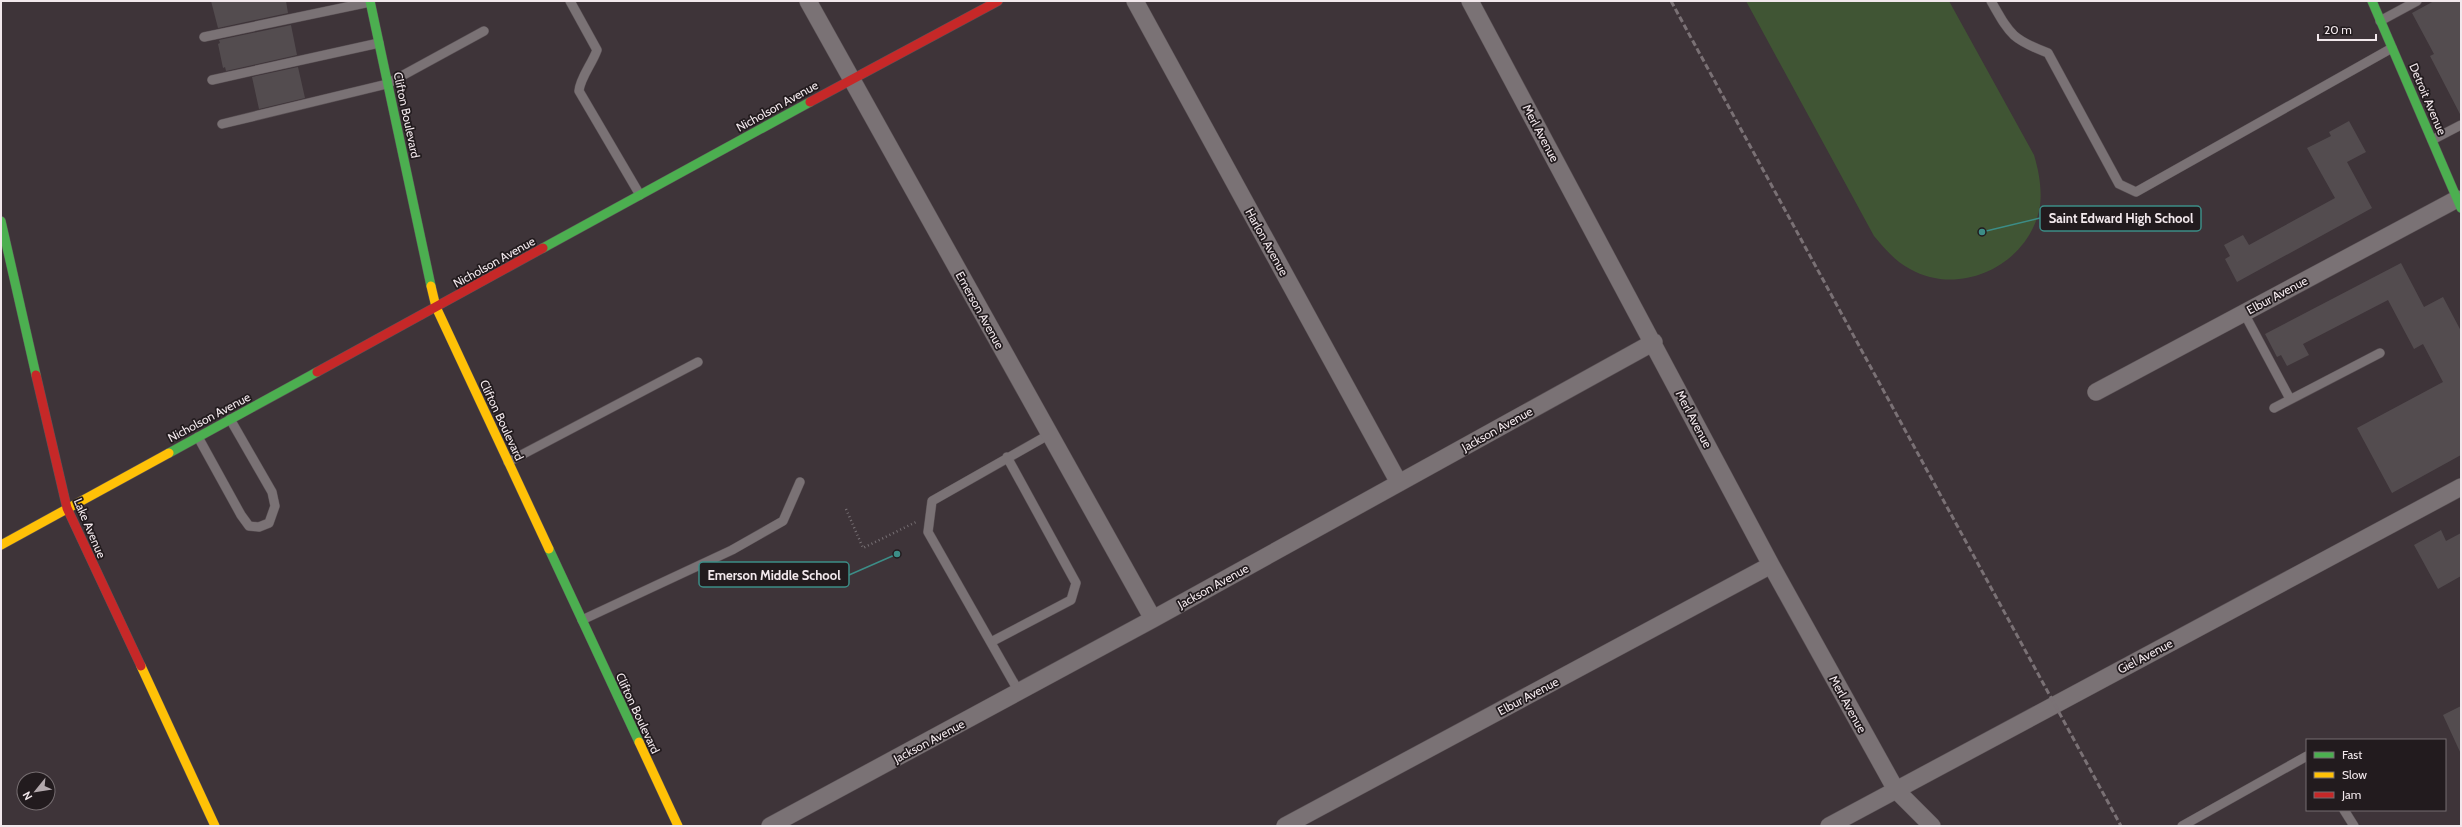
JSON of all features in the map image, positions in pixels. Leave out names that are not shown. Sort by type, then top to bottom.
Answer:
[{"type":"street","name":"Emerson Avenue","points":[[808,1],[1153,619]]},
{"type":"street","name":"Nicholson Avenue","points":[[1,545],[851,79],[998,1]]},
{"type":"street","name":"Harlon Avenue","points":[[1135,1],[1399,483]]},
{"type":"street","name":"Merl Avenue","points":[[1470,1],[1654,342],[1771,565],[1896,790],[1932,826]]},
{"type":"street","name":"Detroit Avenue","points":[[2372,1],[2432,140],[2458,192]]},
{"type":"street","name":"Clifton Boulevard","points":[[370,2],[436,307],[678,826]]},
{"type":"street","name":"Elbur Avenue","points":[[2096,392],[2244,313],[2458,192]]},
{"type":"street","name":"Lake Avenue","points":[[1,220],[66,508],[215,826]]},
{"type":"street","name":"Jackson Avenue","points":[[770,826],[1153,619],[1654,342]]},
{"type":"street","name":"Giel Avenue","points":[[1829,826],[2461,487]]},
{"type":"street","name":"Elbur Avenue","points":[[1285,826],[1771,565]]},
{"type":"lane","points":[[570,1],[597,50],[592,64],[580,84],[579,91],[640,195]]},
{"type":"lane","points":[[1991,1],[2007,29],[2021,43],[2048,53],[2119,184],[2136,192],[2392,48]]},
{"type":"lane","points":[[2380,21],[2417,1]]},
{"type":"lane","points":[[204,37],[370,2]]},
{"type":"lane","points":[[222,124],[388,84],[484,31]]},
{"type":"lane","points":[[212,80],[379,43]]},
{"type":"lane","points":[[2432,140],[2461,125]]},
{"type":"lane","points":[[2244,313],[2290,399]]},
{"type":"lane","points":[[2274,408],[2380,353]]},
{"type":"lane","points":[[508,462],[698,362]]},
{"type":"lane","points":[[198,437],[241,515],[250,526],[259,527],[269,523],[275,506],[272,492],[230,419]]},
{"type":"lane","points":[[1019,692],[928,532],[932,501],[1007,457],[1050,434]]},
{"type":"lane","points":[[991,642],[1071,600],[1076,583],[1007,457]]},
{"type":"lane","points":[[582,620],[732,550],[783,521],[800,482]]},
{"type":"lane","points":[[2182,826],[2306,757]]},
{"type":"lane","points":[[2345,811],[2354,826]]},
{"type":"path","points":[[846,509],[863,548],[918,521]]},
{"type":"green space","points":[[1746,1],[1949,1],[2034,155],[2040,180],[2040,206],[2034,227],[2023,244],[2008,259],[1990,270],[1971,277],[1950,280],[1930,277],[1910,269],[1895,258],[1874,236]]},
{"type":"building","points":[[211,1],[286,1],[288,13],[218,28]]},
{"type":"building","points":[[2434,1],[2461,1],[2461,116],[2430,56],[2434,54],[2412,13]]},
{"type":"building","points":[[291,25],[297,55],[226,71],[225,67],[223,68],[218,44],[220,43],[219,40]]},
{"type":"building","points":[[298,67],[305,98],[259,109],[252,77]]},
{"type":"building","points":[[2349,121],[2366,152],[2347,162],[2372,208],[2237,282],[2225,259],[2230,256],[2224,245],[2243,235],[2249,245],[2335,198],[2307,148],[2331,136],[2329,132]]},
{"type":"building","points":[[2401,263],[2424,307],[2443,297],[2461,331],[2461,455],[2392,493],[2357,428],[2443,382],[2423,344],[2414,349],[2388,300],[2303,344],[2309,355],[2287,366],[2281,355],[2277,357],[2265,334]]},
{"type":"building","points":[[2441,530],[2446,541],[2461,533],[2461,576],[2438,589],[2414,545]]},
{"type":"building","points":[[2461,706],[2461,754],[2443,715]]},
{"type":"railway","points":[[1671,1],[2121,826]]},
{"type":"traffic: fast","points":[[370,1],[431,286]]},
{"type":"traffic: fast","points":[[2372,1],[2461,208]]},
{"type":"traffic: fast","points":[[543,248],[810,102]]},
{"type":"traffic: fast","points":[[1,221],[36,375]]},
{"type":"traffic: fast","points":[[169,453],[317,372]]},
{"type":"traffic: fast","points":[[549,549],[639,742]]},
{"type":"traffic: slow","points":[[431,286],[436,307],[549,549]]},
{"type":"traffic: slow","points":[[1,545],[169,453]]},
{"type":"traffic: slow","points":[[141,666],[215,826]]},
{"type":"traffic: slow","points":[[639,742],[678,826]]},
{"type":"traffic: jam","points":[[810,102],[998,1]]},
{"type":"traffic: jam","points":[[317,372],[543,248]]},
{"type":"traffic: jam","points":[[36,375],[67,508],[141,666]]},
{"type":"place","name":"Saint Edward High School","points":[[1982,232]]},
{"type":"place","name":"Emerson Middle School","points":[[897,554]]}]
